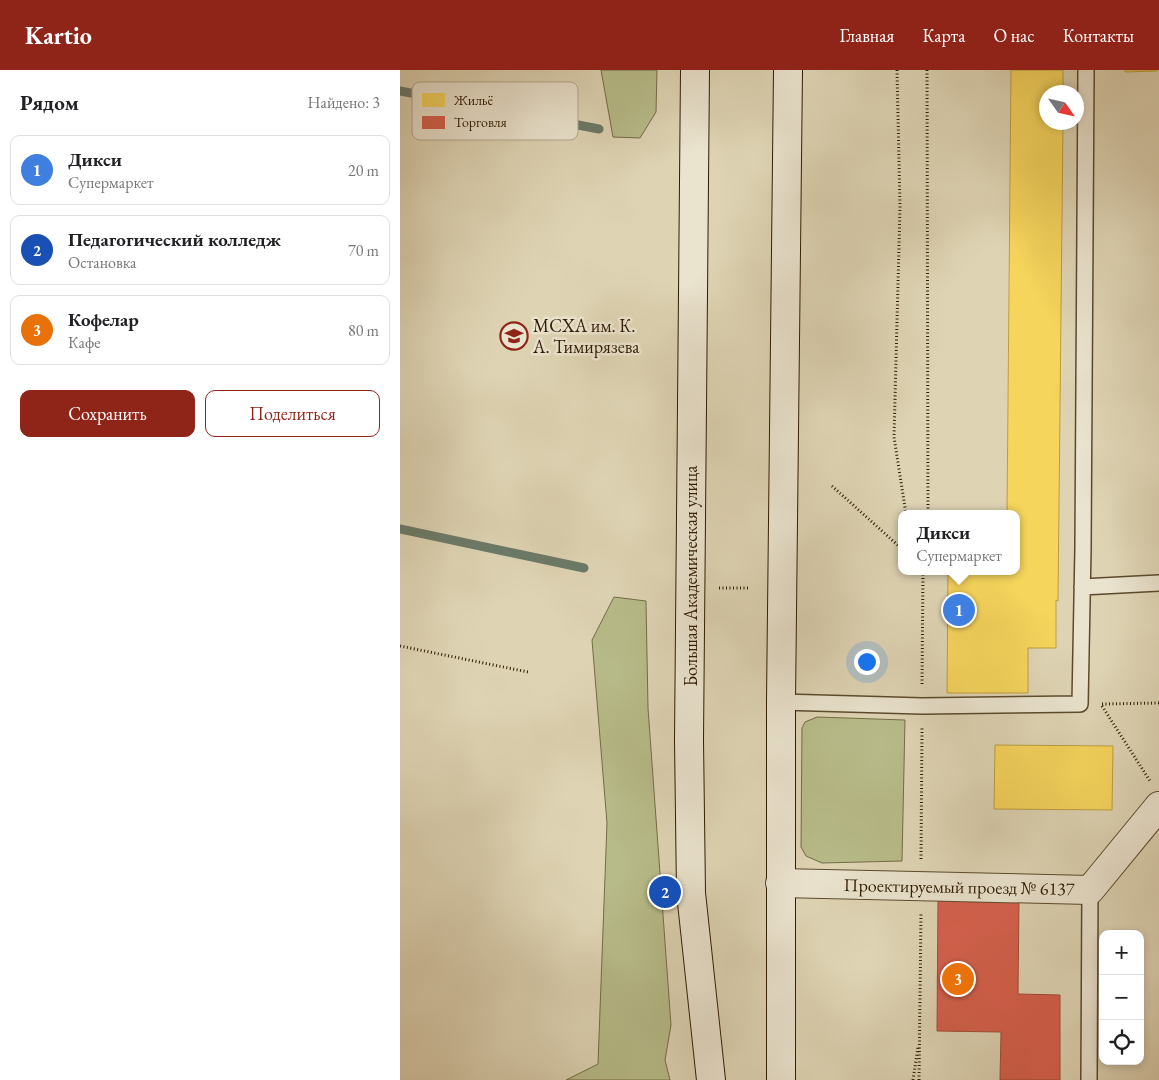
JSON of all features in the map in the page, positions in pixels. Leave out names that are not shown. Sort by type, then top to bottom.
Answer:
[{"type":"main road","name":"Большая Академическая улица","points":[[695,70],[689,730],[691,893],[711,1080]]},
{"type":"main road","points":[[781,1080],[781,702],[788,70]]},
{"type":"main road","name":"Проектируемый проезд № 6137","points":[[780,883],[1090,890],[1156,796]]},
{"type":"lane","points":[[781,702],[922,706],[1080,704],[1086,70]]},
{"type":"lane","points":[[1082,587],[1159,582]]},
{"type":"lane","points":[[1089,1080],[1090,890]]},
{"type":"path","points":[[897,70],[900,207],[894,437],[905,510]]},
{"type":"path","points":[[927,70],[928,510]]},
{"type":"path","points":[[832,486],[898,545]]},
{"type":"path","points":[[919,1080],[923,575]]},
{"type":"path","points":[[718,588],[750,588]]},
{"type":"path","points":[[400,646],[528,672]]},
{"type":"path","points":[[1080,704],[1159,703]]},
{"type":"path","points":[[1101,704],[1156,796]]},
{"type":"path","points":[[913,1080],[920,1037]]},
{"type":"green space","points":[[601,70],[657,70],[656,112],[640,138],[613,137]]},
{"type":"green space","points":[[614,597],[646,601],[648,708],[671,1025],[665,1060],[670,1080],[566,1080],[598,1064],[607,823],[592,640]]},
{"type":"green space","points":[[817,717],[905,720],[902,861],[822,863],[806,856],[801,847],[802,728],[805,722]]},
{"type":"building: Жильё","points":[[1011,70],[1063,70],[1063,85],[1039,85],[1039,130],[1063,130],[1056,648],[1028,648],[1028,693],[947,693],[948,575],[1020,575],[1020,510],[1007,510]]},
{"type":"building: Жильё","points":[[1125,70],[1157,70],[1157,71],[1125,72]]},
{"type":"building: Жильё","points":[[995,745],[1113,746],[1112,810],[994,809]]},
{"type":"building: Торговля","points":[[938,899],[1019,900],[1018,994],[1060,995],[1060,1080],[1000,1080],[1001,1032],[937,1031]]},
{"type":"waterway","points":[[400,91],[412,93]]},
{"type":"waterway","points":[[578,125],[599,129]]},
{"type":"waterway","points":[[400,529],[584,568]]},
{"type":"place","name":"МСХА им. К. А. Тимирязева","points":[[514,336]]},
{"type":"place","name":"Дикси","points":[[959,610]]},
{"type":"place","name":"Педагогический колледж","points":[[665,892]]},
{"type":"place","name":"Кофелар","points":[[958,979]]}]
